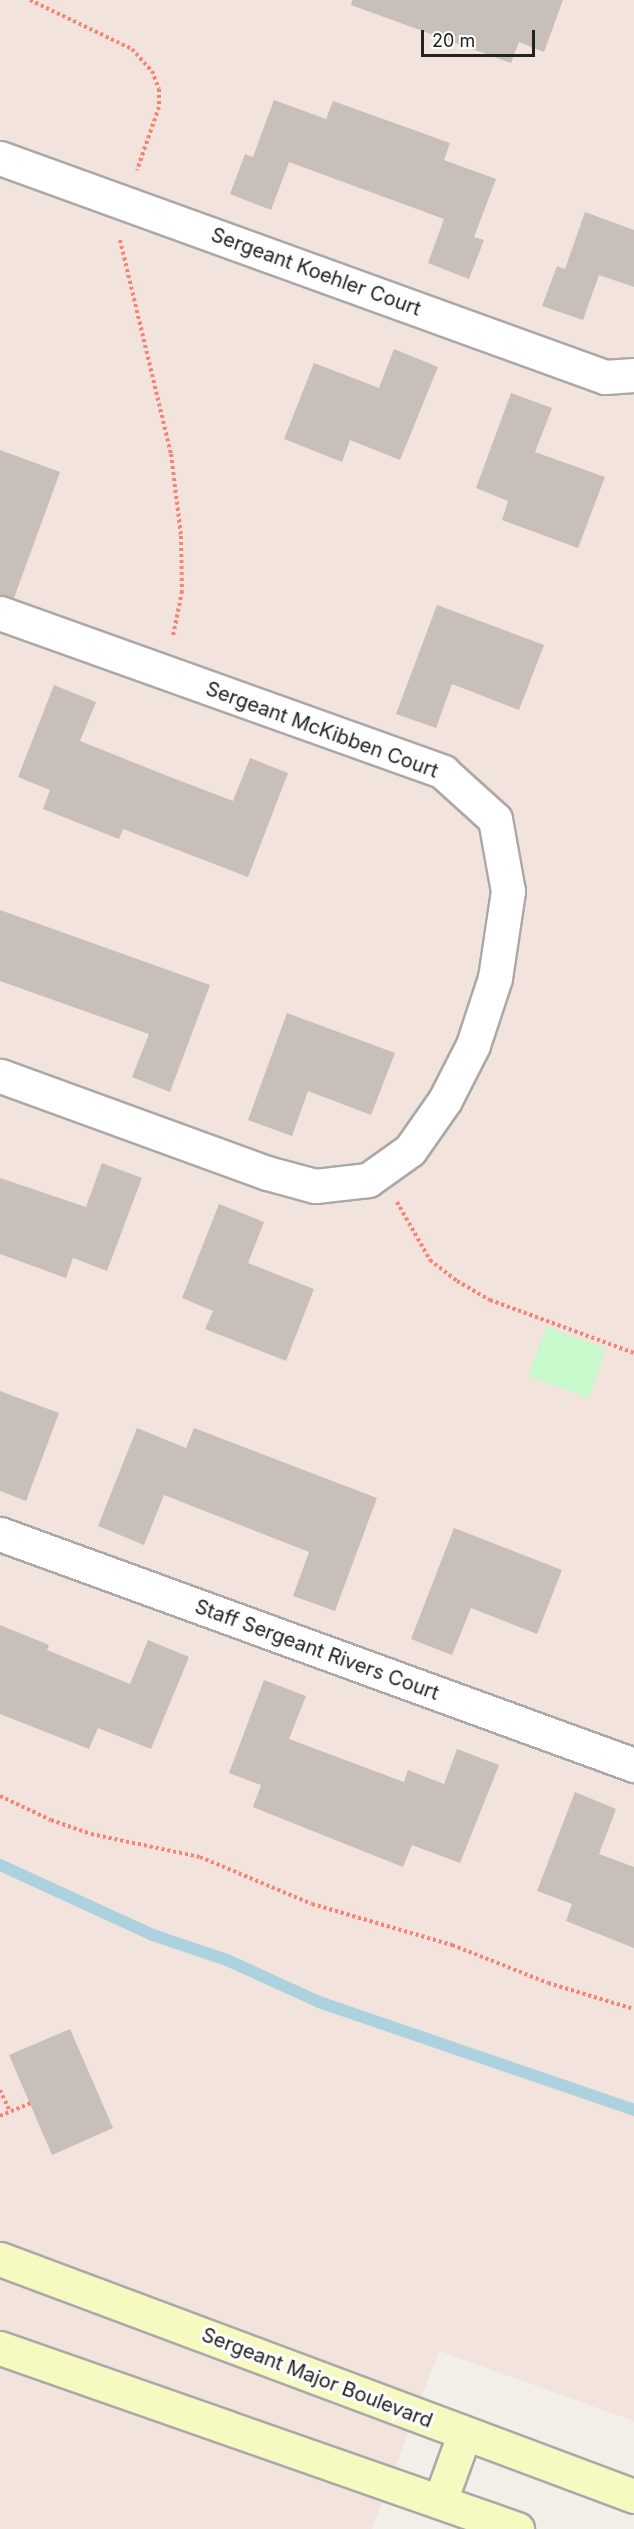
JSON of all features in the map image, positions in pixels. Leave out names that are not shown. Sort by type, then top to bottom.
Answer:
[{"type":"street","name":"Sergeant Koehler Court","points":[[0,158],[604,377],[634,375]]},
{"type":"street","name":"Sergeant McKibben Court","points":[[0,613],[443,772],[495,819],[508,891],[495,978],[473,1045],[445,1100],[410,1150],[368,1180],[315,1186],[267,1173],[0,1076]]},
{"type":"street","name":"Staff Sergeant Rivers Court","points":[[0,1534],[634,1765]]},
{"type":"street","name":"Sergeant Major Boulevard","points":[[0,2259],[464,2435],[634,2496]]},
{"type":"street","points":[[0,2348],[517,2529]]},
{"type":"street","points":[[440,2501],[464,2435]]},
{"type":"path","points":[[30,0],[132,49],[152,71],[159,89],[159,107],[136,174]]},
{"type":"path","points":[[119,235],[171,454],[182,536],[182,591],[176,628],[161,671]]},
{"type":"path","points":[[380,1171],[430,1260],[457,1281],[490,1300],[634,1353]]},
{"type":"path","points":[[0,1796],[51,1820],[91,1834],[200,1857],[312,1904],[452,1945],[548,1983],[634,2009]]},
{"type":"path","points":[[0,2091],[10,2111]]},
{"type":"path","points":[[0,2115],[30,2103]]},
{"type":"shaded area","points":[[0,0],[634,0],[634,2421],[439,2351],[372,2529],[0,2529]]},
{"type":"green space","points":[[546,1327],[606,1348],[589,1398],[528,1376]]},
{"type":"building","points":[[352,0],[563,0],[544,52],[519,42],[511,63],[351,5]]},
{"type":"building","points":[[274,100],[326,119],[333,101],[450,143],[444,160],[496,179],[474,237],[484,240],[469,279],[428,263],[444,219],[289,162],[271,210],[230,194],[245,154],[253,157]]},
{"type":"building","points":[[585,212],[634,230],[634,287],[599,275],[583,320],[542,306],[557,266],[565,269]]},
{"type":"building","points":[[394,349],[438,367],[400,460],[350,440],[342,462],[284,439],[314,363],[379,388]]},
{"type":"building","points":[[511,393],[552,408],[535,452],[605,477],[578,548],[502,520],[508,501],[476,488]]},
{"type":"building","points":[[0,450],[60,472],[14,598],[0,595]]},
{"type":"building","points":[[437,605],[544,645],[519,710],[452,684],[436,728],[396,714]]},
{"type":"building","points":[[54,685],[96,702],[80,741],[233,801],[250,758],[288,773],[248,877],[123,829],[119,839],[43,809],[50,790],[18,777]]},
{"type":"building","points":[[0,910],[210,985],[170,1092],[132,1077],[149,1034],[0,981]]},
{"type":"building","points":[[287,1013],[395,1053],[371,1115],[308,1091],[292,1136],[248,1120]]},
{"type":"building","points":[[102,1163],[142,1178],[107,1271],[73,1258],[66,1278],[0,1254],[0,1178],[86,1207]]},
{"type":"building","points":[[219,1204],[264,1222],[248,1263],[314,1289],[286,1361],[205,1329],[213,1311],[182,1298]]},
{"type":"building","points":[[0,1391],[59,1413],[26,1501],[0,1491]]},
{"type":"building","points":[[137,1428],[186,1448],[194,1428],[377,1498],[335,1611],[293,1596],[309,1552],[164,1495],[144,1545],[98,1526]]},
{"type":"building","points":[[454,1528],[562,1570],[537,1634],[471,1608],[452,1655],[411,1639]]},
{"type":"building","points":[[0,1625],[49,1645],[47,1650],[130,1684],[148,1640],[189,1657],[151,1749],[98,1728],[89,1749],[0,1714]]},
{"type":"building","points":[[264,1680],[306,1696],[289,1739],[404,1782],[408,1770],[444,1784],[457,1749],[499,1765],[460,1863],[412,1845],[403,1867],[253,1807],[261,1785],[229,1773]]},
{"type":"building","points":[[575,1792],[616,1809],[599,1854],[634,1867],[634,1948],[566,1921],[572,1904],[537,1891]]},
{"type":"building","points":[[70,2029],[113,2128],[52,2155],[9,2055]]},
{"type":"waterway","points":[[0,1865],[153,1935],[227,1960],[319,2002],[634,2110]]}]
